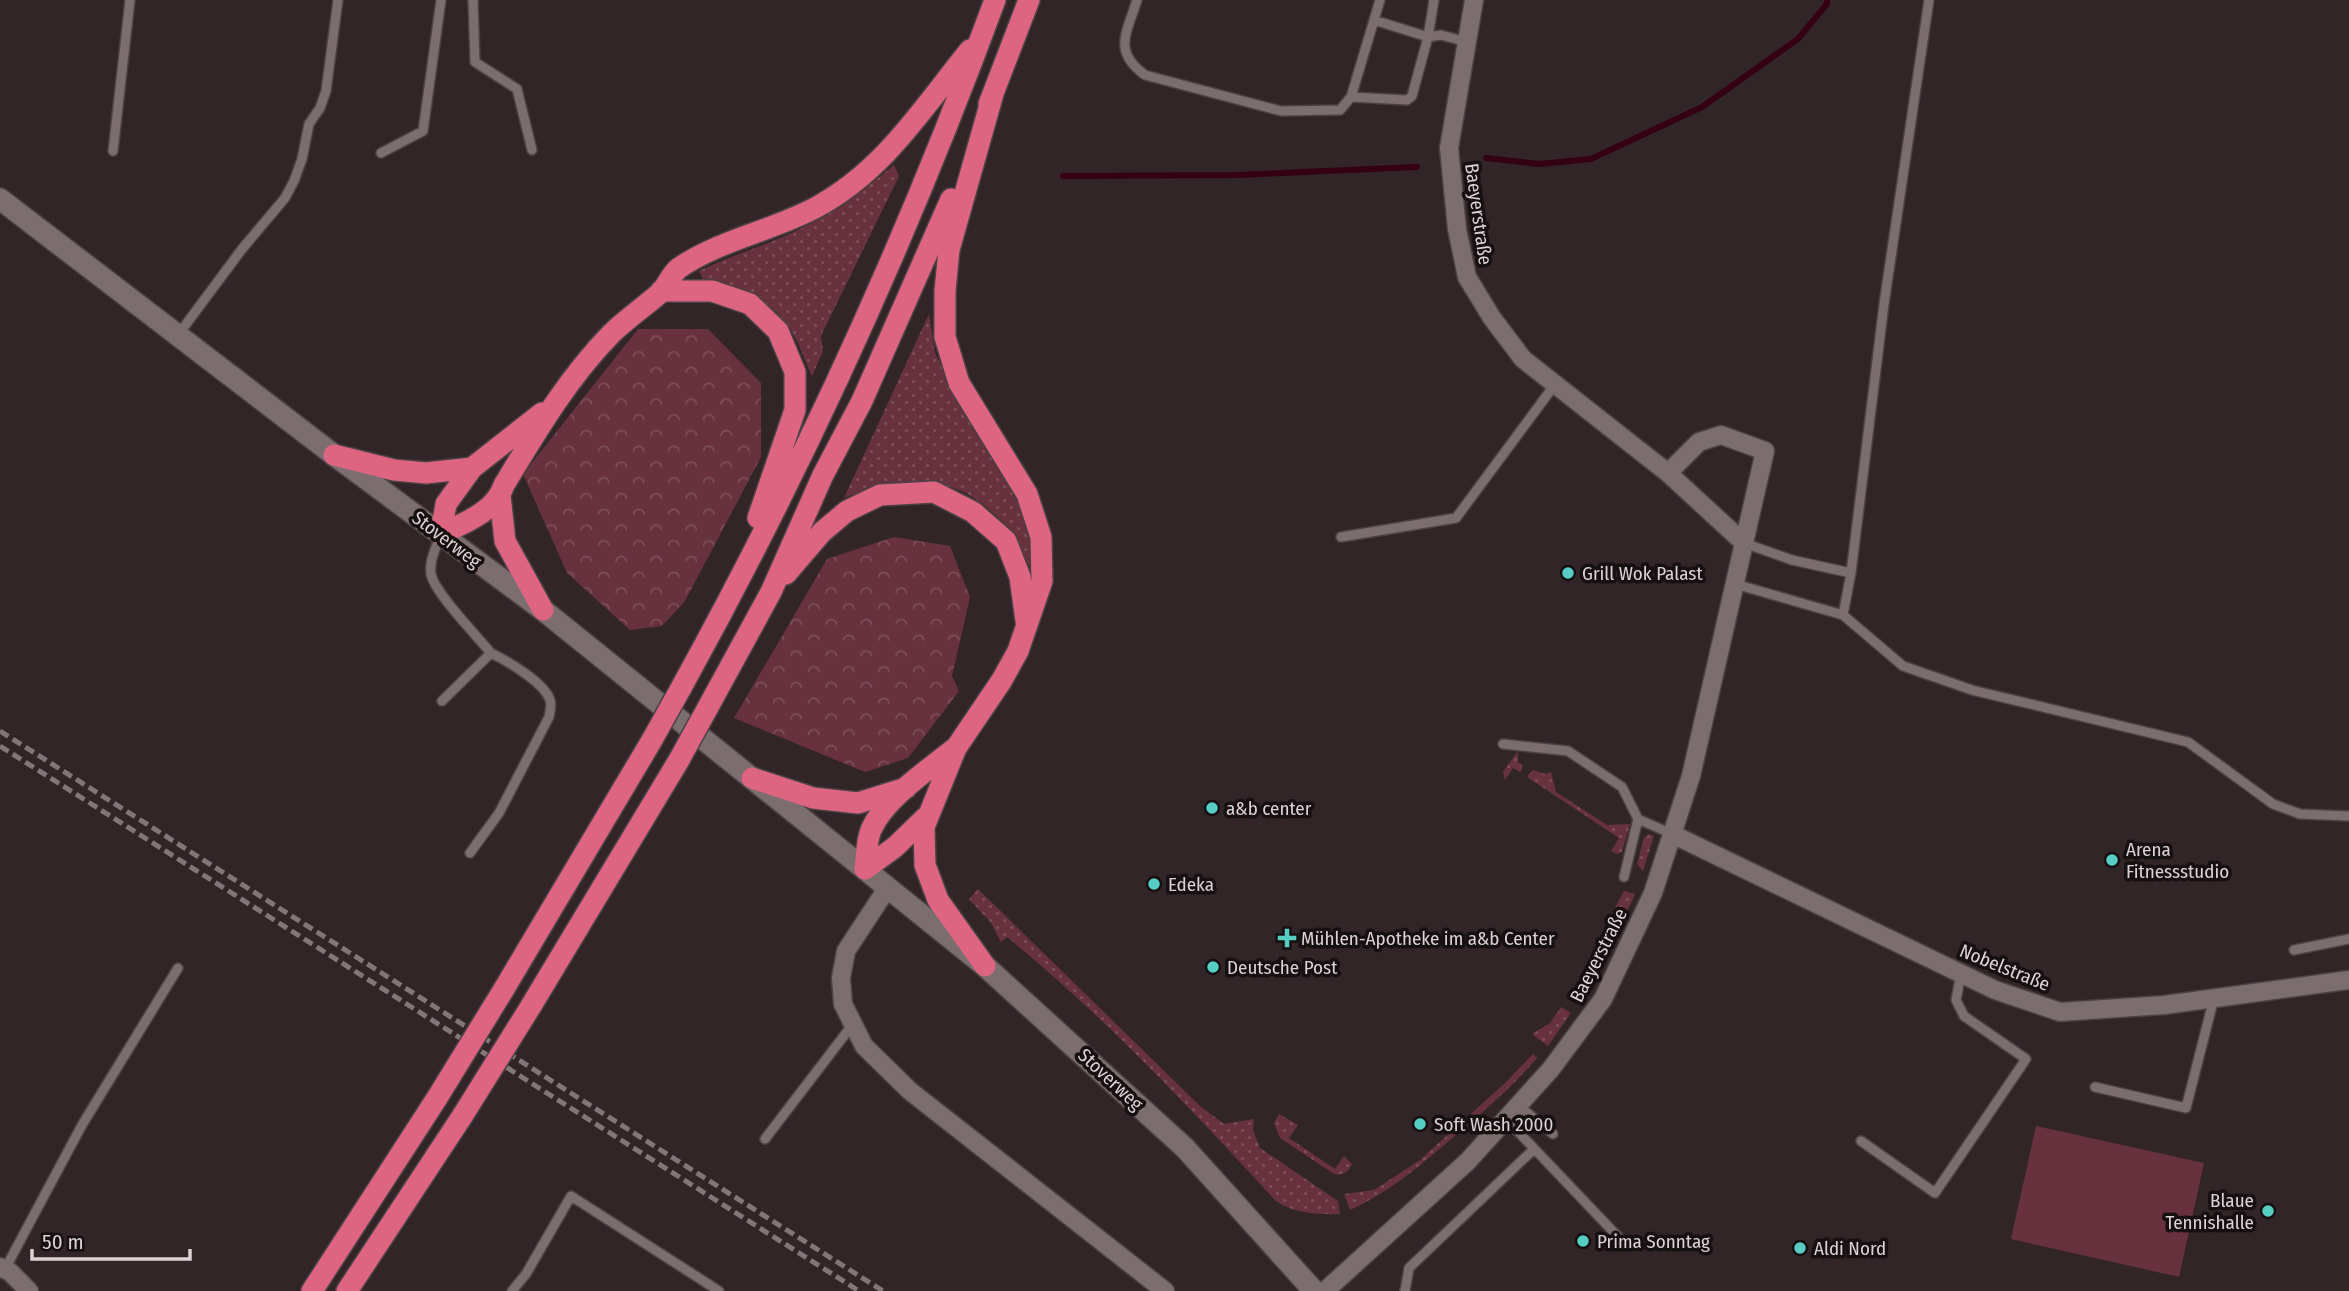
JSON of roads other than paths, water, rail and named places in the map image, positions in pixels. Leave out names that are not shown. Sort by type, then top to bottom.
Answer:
[{"type":"highway","points":[[312,1291],[504,989],[652,740],[732,596],[801,458],[907,225],[995,0]]},
{"type":"highway","points":[[347,1291],[531,1006],[679,760],[771,592],[823,475],[862,401],[930,249],[1029,0]]},
{"type":"highway","points":[[441,534],[478,514],[500,495],[552,405],[611,334],[661,291],[677,270],[724,244],[774,226],[815,207],[858,181],[911,127],[982,35]]},
{"type":"highway","points":[[985,966],[938,900],[925,865],[924,827],[956,748],[1002,680],[1018,651],[1042,580],[1041,537],[1027,494],[959,383],[945,337],[945,291],[949,250],[993,94]]},
{"type":"highway","points":[[661,291],[712,291],[750,304],[778,331],[795,372],[795,410],[732,596]]},
{"type":"highway","points":[[441,534],[446,503],[472,468],[552,405]]},
{"type":"highway","points":[[334,455],[394,470],[426,473],[472,468]]},
{"type":"highway","points":[[771,592],[822,532],[846,511],[880,495],[934,492],[973,512],[1006,541],[1020,577],[1027,626]]},
{"type":"highway","points":[[500,495],[505,541],[543,610]]},
{"type":"highway","points":[[865,869],[870,831],[883,812],[906,788],[956,748]]},
{"type":"highway","points":[[752,778],[813,798],[858,803],[906,788]]},
{"type":"highway","points":[[865,869],[895,847],[926,817]]},
{"type":"street","name":"Baeyerstraße","points":[[1474,0],[1450,148],[1457,229],[1467,277],[1492,318],[1523,359],[1668,473],[1744,544]]},
{"type":"street","name":"Stoverweg","points":[[0,199],[334,455],[543,610],[985,966],[1185,1148],[1314,1291]]},
{"type":"street","name":"Baeyerstraße","points":[[1325,1291],[1468,1161],[1551,1069],[1603,999],[1653,893],[1691,776],[1765,451],[1721,435],[1699,442],[1668,473]]},
{"type":"street","name":"Nobelstraße","points":[[1672,835],[1995,990],[2060,1012],[2164,1005],[2349,980]]},
{"type":"street","points":[[888,887],[846,951],[841,978],[843,1004],[864,1046],[910,1091],[1165,1291]]},
{"type":"street","points":[[2,1268],[29,1291]]},
{"type":"lane","points":[[113,151],[130,0]]},
{"type":"lane","points":[[178,335],[242,249],[285,198],[294,181],[302,159],[309,124],[324,100],[339,10],[338,0]]},
{"type":"lane","points":[[381,153],[423,131],[441,0]]},
{"type":"lane","points":[[473,0],[475,62],[517,89],[532,150]]},
{"type":"lane","points":[[1137,0],[1123,44],[1125,54],[1132,65],[1144,75],[1281,111],[1340,110],[1351,97],[1380,0]]},
{"type":"lane","points":[[1351,97],[1407,100],[1412,96],[1428,37],[1434,0]]},
{"type":"lane","points":[[1843,615],[1851,573],[1884,304],[1929,0]]},
{"type":"lane","points":[[1374,20],[1428,37],[1441,35],[1467,42]]},
{"type":"lane","points":[[1341,537],[1456,518],[1556,383]]},
{"type":"lane","points":[[441,534],[433,556],[431,574],[437,588],[491,653],[509,662],[536,683],[551,702],[549,716],[499,814],[470,853]]},
{"type":"lane","points":[[1744,544],[1792,560],[1851,573]]},
{"type":"lane","points":[[1735,584],[1843,615],[1903,666],[1972,690],[2188,742],[2273,804],[2300,814],[2349,816]]},
{"type":"lane","points":[[442,701],[491,653]]},
{"type":"lane","points":[[1503,744],[1568,751],[1622,788],[1638,819],[1672,835]]},
{"type":"lane","points":[[1624,877],[1638,819]]},
{"type":"lane","points":[[2294,950],[2349,939]]},
{"type":"lane","points":[[2,1268],[82,1125],[178,968]]},
{"type":"lane","points":[[1861,1141],[1935,1193],[2026,1059],[1964,1016],[1956,1000],[1961,973]]},
{"type":"lane","points":[[2095,1087],[2186,1108],[2214,998]]},
{"type":"lane","points":[[765,1139],[853,1024]]},
{"type":"lane","points":[[1518,1105],[1553,1135]]},
{"type":"lane","points":[[1506,1119],[1625,1244]]},
{"type":"lane","points":[[1405,1291],[1409,1268],[1534,1149]]},
{"type":"lane","points":[[512,1291],[526,1274],[571,1196],[719,1291]]},
{"type":"waterway","points":[[1486,158],[1539,164],[1591,159],[1702,107],[1798,39],[1827,4],[1827,0]]},
{"type":"waterway","points":[[1063,176],[1238,175],[1417,167]]},
{"type":"railway","points":[[0,731],[883,1291]]},
{"type":"railway","points":[[0,746],[859,1291]]},
{"type":"place","name":"Grill Wok Palast","points":[[1568,573]]},
{"type":"place","name":"a&b center","points":[[1212,808]]},
{"type":"place","name":"Arena Fitnessstudio","points":[[2112,860]]},
{"type":"place","name":"Edeka","points":[[1154,884]]},
{"type":"place","name":"Mühlen-Apotheke im a&b Center","points":[[1287,938]]},
{"type":"place","name":"Deutsche Post","points":[[1213,967]]},
{"type":"place","name":"Soft Wash 2000","points":[[1420,1124]]},
{"type":"place","name":"Blaue Tennishalle","points":[[2268,1211]]},
{"type":"place","name":"Prima Sonntag","points":[[1583,1241]]},
{"type":"place","name":"Aldi Nord","points":[[1800,1248]]}]
